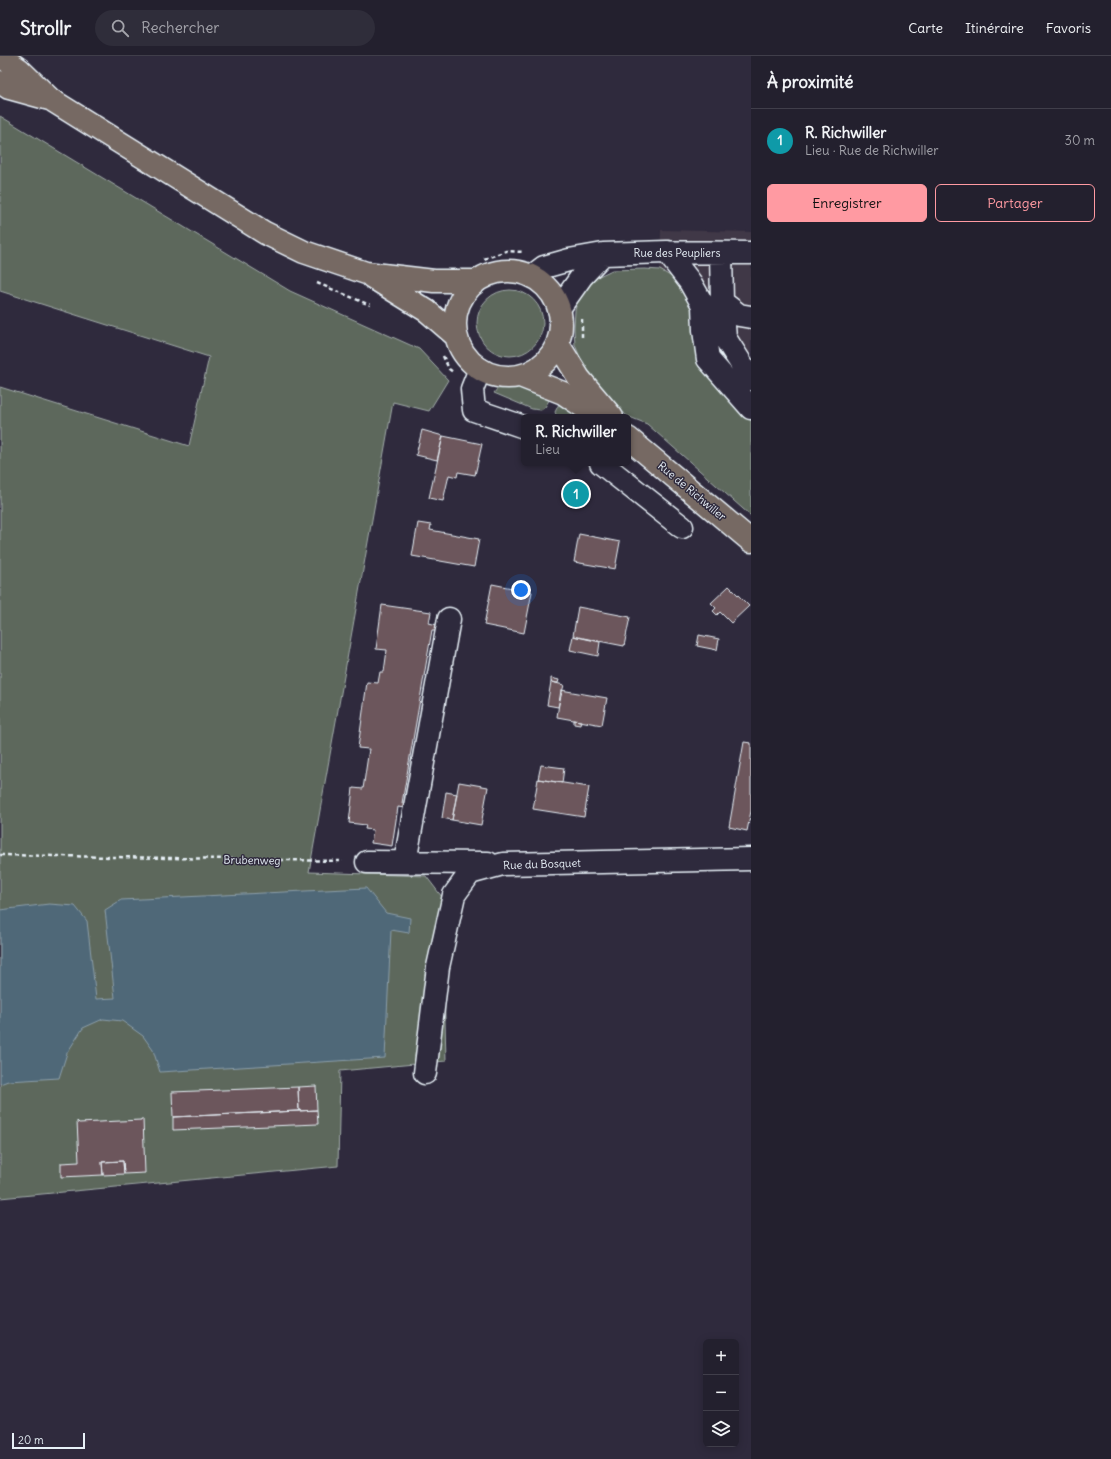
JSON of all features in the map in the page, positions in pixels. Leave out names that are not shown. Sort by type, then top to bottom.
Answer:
[{"type":"main road","points":[[0,56],[19,69],[50,99],[265,233],[304,252],[366,273],[434,282],[477,271],[488,274],[503,270],[518,271],[532,276],[544,283],[553,294],[560,307],[562,332],[558,344],[549,359],[536,370],[520,376],[506,378],[492,375],[480,369],[469,360],[461,349],[456,336],[455,320],[458,306],[477,271]]},
{"type":"main road","points":[[0,82],[9,88],[50,99]]},
{"type":"main road","points":[[366,273],[427,311],[456,336]]},
{"type":"main road","points":[[558,344],[579,378],[609,414]]},
{"type":"main road","points":[[520,376],[563,393],[594,414]]},
{"type":"main road","name":"Rue de Richwiller","points":[[631,439],[751,541]]},
{"type":"street","name":"Rue des Peupliers","points":[[532,276],[544,267],[569,260],[603,254],[667,252],[751,253]]},
{"type":"street","points":[[667,252],[690,282],[703,305],[704,330],[708,359],[751,408]]},
{"type":"street","points":[[721,253],[722,302],[725,338],[751,379]]},
{"type":"street","points":[[560,307],[582,276],[603,254]]},
{"type":"street","points":[[722,302],[740,315],[751,317]]},
{"type":"street","points":[[480,369],[472,389],[474,410],[521,426]]},
{"type":"street","points":[[605,466],[682,527]]},
{"type":"street","points":[[405,862],[449,619]]},
{"type":"street","name":"Rue du Bosquet","points":[[426,1073],[438,967],[454,895],[470,874],[503,864],[751,859]]},
{"type":"street","points":[[367,862],[503,864]]},
{"type":"path","points":[[477,271],[506,251],[526,252]]},
{"type":"path","name":"Brubenweg","points":[[0,854],[367,862]]},
{"type":"shaded area","points":[[661,230],[751,232],[751,419],[701,363],[695,348],[694,317],[660,270]]},
{"type":"green space","points":[[0,116],[290,291],[419,349],[448,380],[429,411],[393,402],[309,872],[426,876],[442,897],[446,1061],[340,1071],[338,1166],[0,1198],[0,387],[189,446],[209,357],[0,291]]},
{"type":"green space","points":[[612,270],[660,270],[672,277],[690,297],[694,317],[695,348],[701,363],[751,419],[751,516],[647,424],[631,418],[631,414],[625,414],[605,393],[582,362],[575,345],[574,328],[575,310],[581,289],[595,278]]},
{"type":"green space","points":[[504,290],[516,290],[523,292],[534,299],[541,310],[543,323],[541,336],[534,347],[523,354],[516,356],[504,356],[497,354],[486,347],[479,336],[477,329],[477,317],[479,310],[486,299],[497,292]]},
{"type":"green space","points":[[526,387],[551,397],[545,407],[541,410],[532,409],[494,393],[497,389]]},
{"type":"green space","points":[[560,402],[574,414],[556,414],[555,412]]},
{"type":"water","points":[[366,888],[386,913],[410,918],[409,933],[391,930],[385,1058],[160,1072],[153,1050],[143,1036],[122,1021],[103,1019],[83,1028],[67,1053],[59,1078],[8,1081],[0,1084],[0,910],[49,904],[75,906],[87,921],[96,999],[115,998],[105,910],[121,900]]},
{"type":"building","points":[[422,430],[443,436],[437,460],[416,455]]},
{"type":"building","points":[[443,436],[482,444],[475,475],[458,472],[457,477],[449,475],[443,501],[429,498]]},
{"type":"building","points":[[571,485],[585,488],[582,502],[568,500]]},
{"type":"building","points":[[418,523],[431,525],[430,530],[479,539],[474,567],[412,556]]},
{"type":"building","points":[[579,534],[620,542],[615,569],[574,562]]},
{"type":"building","points":[[492,584],[532,592],[524,633],[484,625]]},
{"type":"building","points":[[729,586],[749,606],[731,623],[720,612],[717,615],[713,611],[716,608],[711,603]]},
{"type":"building","points":[[382,605],[431,612],[429,623],[437,625],[436,630],[432,630],[402,803],[405,804],[404,808],[398,807],[392,846],[371,843],[373,830],[365,829],[366,825],[349,823],[353,788],[363,789],[369,749],[358,748],[367,682],[378,683],[380,672],[384,672],[387,650],[376,649]]},
{"type":"building","points":[[578,607],[630,617],[624,646],[573,636]]},
{"type":"building","points":[[699,635],[719,639],[717,650],[697,646]]},
{"type":"building","points":[[573,636],[600,642],[598,656],[570,650]]},
{"type":"building","points":[[551,678],[559,680],[558,683],[551,682]]},
{"type":"building","points":[[551,682],[564,685],[558,707],[547,705]]},
{"type":"building","points":[[561,690],[607,698],[602,725],[557,717]]},
{"type":"building","points":[[574,720],[581,721],[580,725],[574,724]]},
{"type":"building","points":[[744,742],[751,743],[751,811],[747,831],[729,827]]},
{"type":"building","points":[[541,765],[564,768],[562,783],[538,779]]},
{"type":"building","points":[[538,779],[589,787],[584,817],[533,809]]},
{"type":"building","points":[[459,782],[488,787],[481,825],[452,820]]},
{"type":"building","points":[[446,792],[457,794],[452,820],[442,818]]},
{"type":"building","points":[[316,1086],[317,1110],[299,1111],[298,1087]]},
{"type":"building","points":[[298,1087],[299,1111],[173,1117],[172,1092]]},
{"type":"building","points":[[317,1110],[318,1124],[173,1130],[173,1117]]},
{"type":"building","points":[[143,1119],[145,1173],[124,1174],[123,1161],[102,1162],[103,1175],[61,1177],[61,1163],[79,1162],[77,1121],[79,1123]]},
{"type":"building","points":[[123,1161],[124,1174],[103,1175],[102,1162]]},
{"type":"place","name":"R. Richwiller","points":[[576,494]]}]
